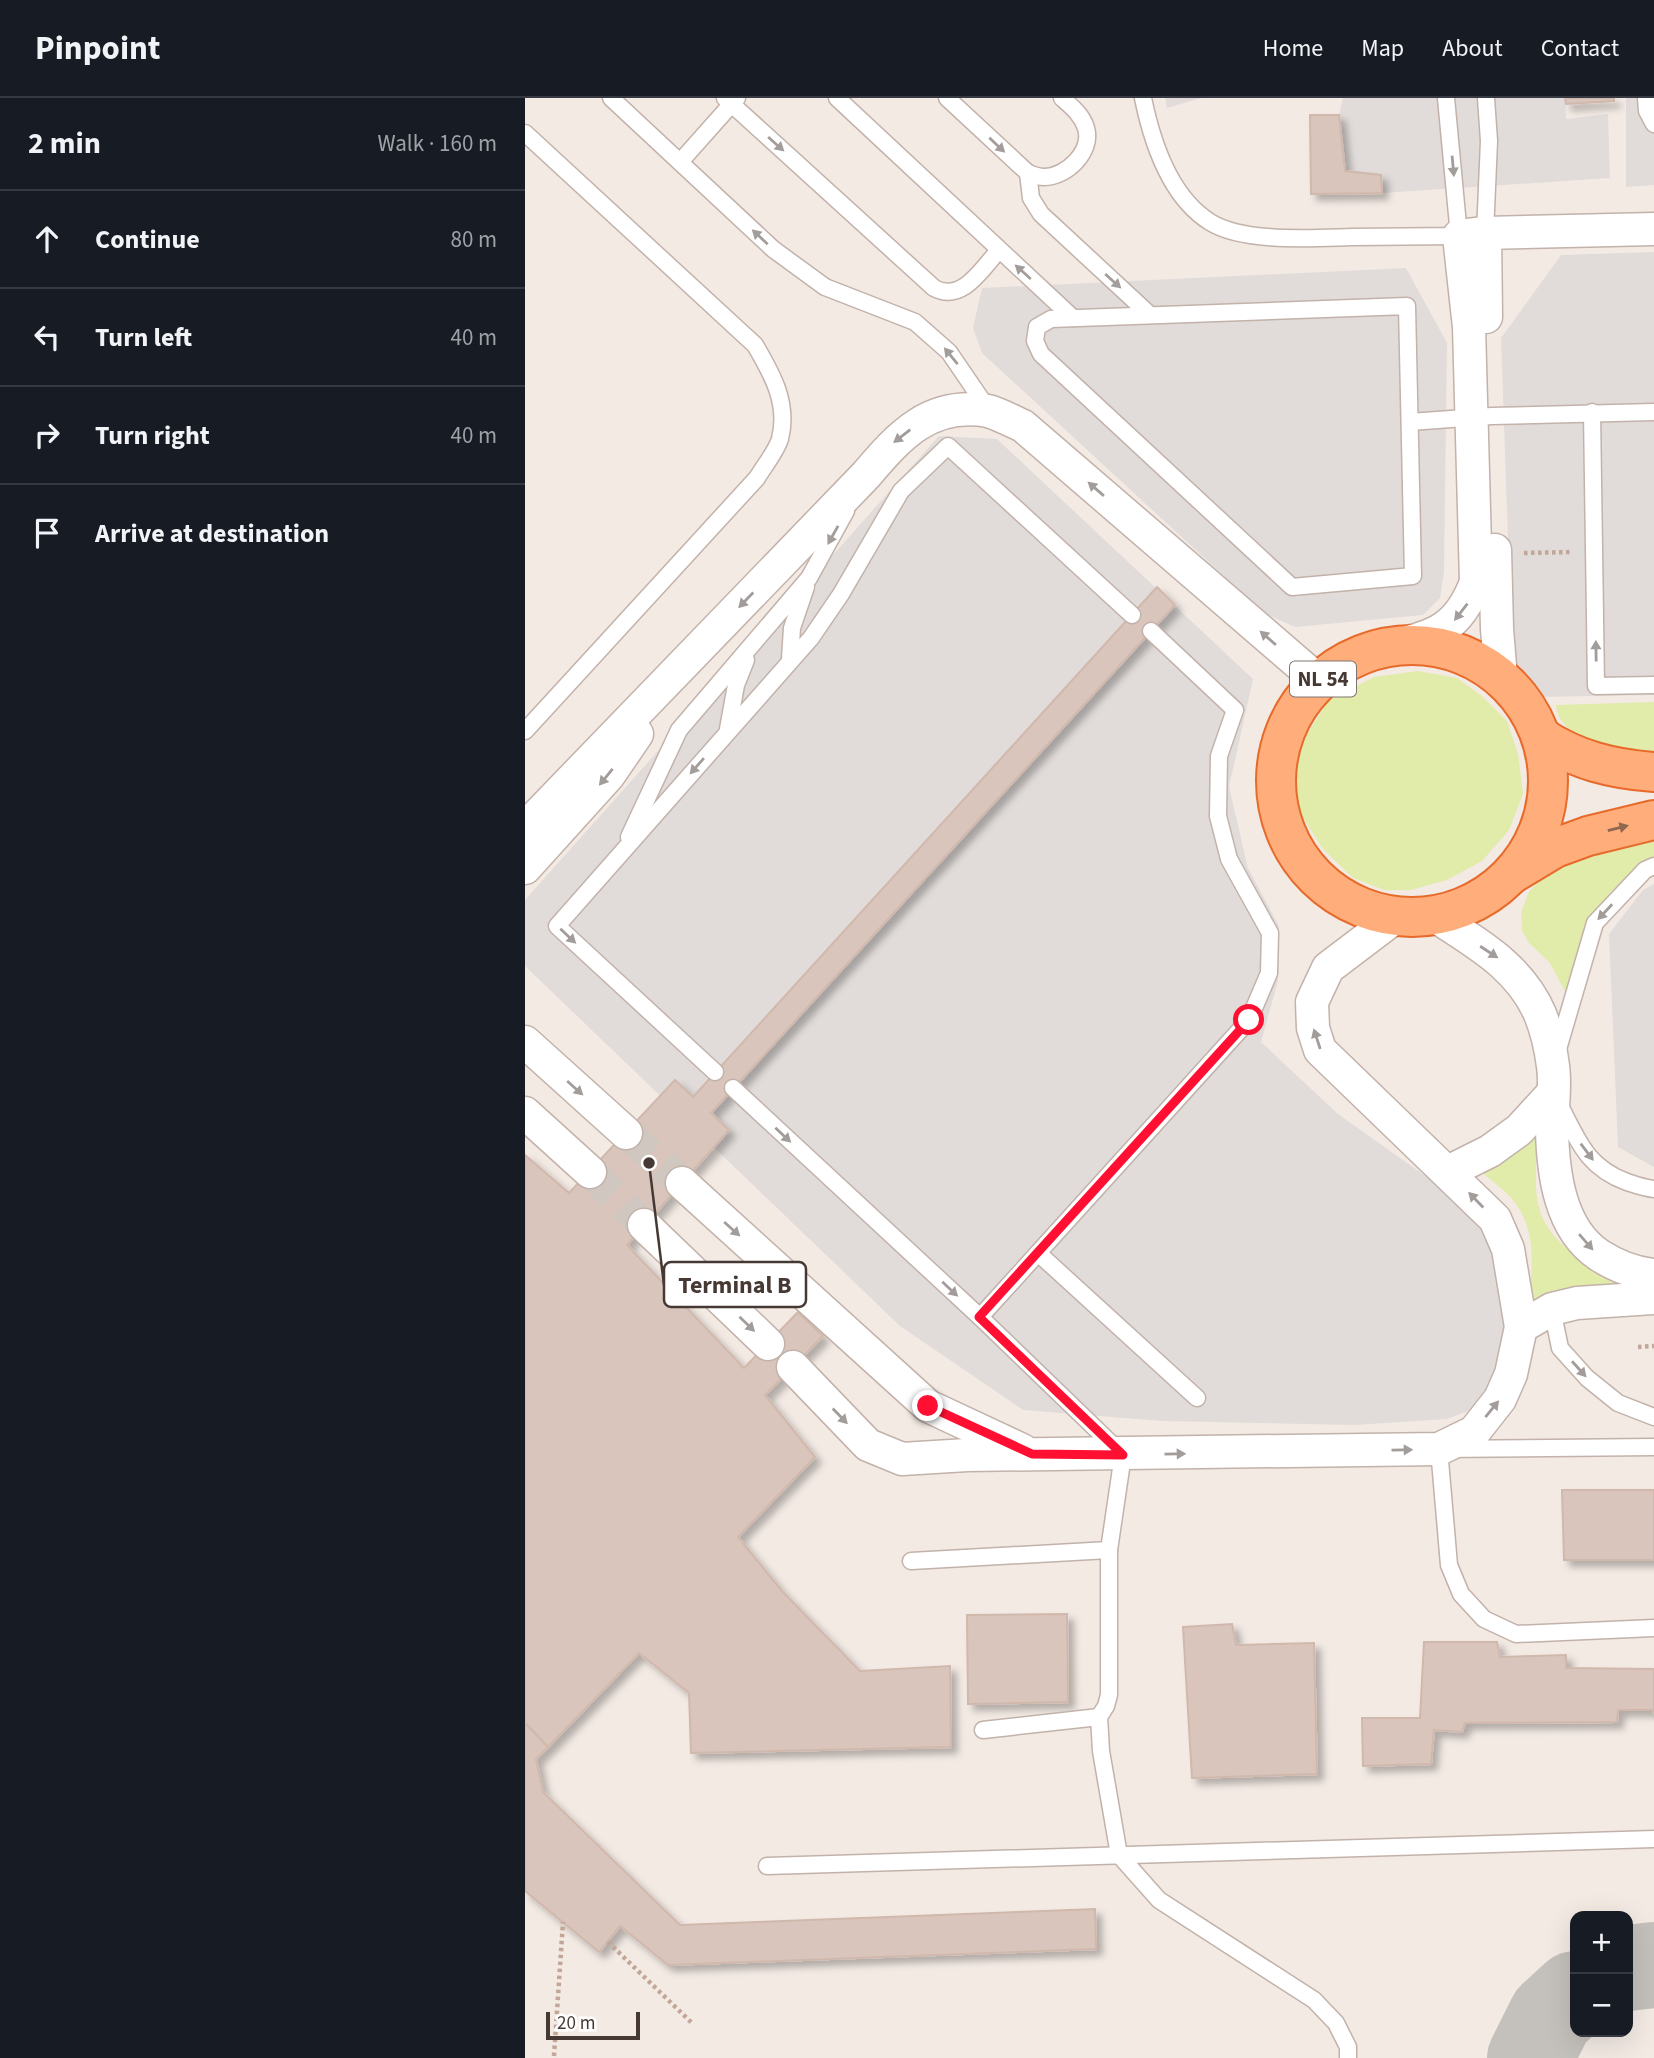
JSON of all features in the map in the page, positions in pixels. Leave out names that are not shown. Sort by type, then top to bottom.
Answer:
[{"type":"highway","name":"NL 54","points":[[1510,874],[1529,850],[1545,810],[1547,768],[1541,737],[1528,708],[1501,678],[1482,664],[1443,648],[1421,645],[1379,650],[1340,667],[1320,682],[1296,712],[1280,751],[1277,794],[1280,815],[1297,854],[1325,886],[1362,907],[1415,915],[1465,906],[1510,874],[1556,848],[1588,836],[1654,820]]},
{"type":"highway","points":[[1541,737],[1564,752],[1588,760],[1654,772]]},
{"type":"street","points":[[1379,650],[1430,637],[1453,622],[1469,601],[1476,582],[1486,326],[1472,235],[1654,229]]},
{"type":"street","points":[[525,828],[866,475],[895,441],[924,420],[956,409],[990,412],[1023,426],[1320,682]]},
{"type":"street","points":[[1482,417],[1495,554],[1501,678]]},
{"type":"street","points":[[525,868],[609,775],[687,661]]},
{"type":"street","points":[[793,1367],[868,1445],[902,1459],[1032,1454],[1123,1455],[1439,1449],[1474,1432],[1500,1399],[1511,1374],[1521,1327],[1503,1234],[1495,1219],[1320,1050],[1313,1028],[1312,1002],[1328,968],[1415,915],[1501,960],[1521,980],[1540,1014],[1553,1079],[1552,1132],[1558,1182],[1567,1218],[1590,1249],[1615,1266],[1654,1275]]},
{"type":"street","points":[[525,1042],[626,1133]]},
{"type":"street","points":[[1448,1172],[1490,1151],[1519,1130],[1553,1079]]},
{"type":"street","points":[[525,1113],[590,1172]]},
{"type":"street","points":[[682,1183],[928,1406],[1032,1454]]},
{"type":"street","points":[[644,1225],[768,1344]]},
{"type":"street","points":[[1521,1327],[1552,1309],[1577,1303],[1654,1298]]},
{"type":"lane","points":[[611,98],[773,249],[825,288],[915,322],[949,352],[990,412]]},
{"type":"lane","points":[[838,98],[1073,318]]},
{"type":"lane","points":[[947,98],[1028,173],[1045,177],[1061,173],[1076,162],[1085,146],[1087,130],[1078,113],[1062,98]]},
{"type":"lane","points":[[1143,98],[1147,119],[1162,162],[1182,197],[1210,222],[1242,235],[1300,238],[1472,235]]},
{"type":"lane","points":[[1446,98],[1472,235]]},
{"type":"lane","points":[[1472,235],[1489,141],[1486,98]]},
{"type":"lane","points":[[1646,98],[1647,111],[1654,124]]},
{"type":"lane","points":[[680,162],[732,100],[934,288],[943,293],[963,289],[999,250]]},
{"type":"lane","points":[[525,133],[755,345],[775,379],[782,408],[779,440],[757,478],[525,731]]},
{"type":"lane","points":[[1028,173],[1031,198],[1041,214],[1150,315]]},
{"type":"lane","points":[[1407,306],[1413,576],[1292,587],[1041,354],[1035,341],[1037,327],[1051,319],[1150,315],[1407,306]]},
{"type":"lane","points":[[1410,422],[1592,412],[1654,412]]},
{"type":"lane","points":[[1592,412],[1596,686],[1654,685]]},
{"type":"lane","points":[[715,1072],[557,926],[819,627],[901,491],[948,446],[1132,615]]},
{"type":"lane","points":[[790,659],[792,628],[809,578],[866,475]]},
{"type":"lane","points":[[620,854],[679,730],[809,578]]},
{"type":"lane","points":[[979,1317],[1249,1020],[1269,973],[1270,933],[1229,859],[1218,817],[1219,756],[1235,710],[1151,631]]},
{"type":"lane","points":[[728,731],[737,685],[749,651]]},
{"type":"lane","points":[[1654,866],[1645,870],[1595,923],[1553,1079],[1587,1155],[1608,1175],[1654,1189]]},
{"type":"lane","points":[[733,1088],[1123,1455],[1109,1550],[1109,1695],[1099,1717],[1101,1751],[1119,1855],[1159,1900],[1314,2000],[1336,2023],[1348,2047],[1348,2058]]},
{"type":"lane","points":[[1038,1253],[1197,1398]]},
{"type":"lane","points":[[1552,1309],[1560,1348],[1587,1378],[1618,1403],[1654,1417]]},
{"type":"lane","points":[[1654,1447],[1439,1449],[1449,1565],[1461,1594],[1484,1619],[1516,1634],[1654,1628]]},
{"type":"lane","points":[[911,1561],[1109,1550]]},
{"type":"lane","points":[[983,1730],[1099,1717]]},
{"type":"lane","points":[[767,1866],[1654,1839]]},
{"type":"path","points":[[1495,554],[1594,552]]},
{"type":"path","points":[[1638,1347],[1654,1346]]},
{"type":"path","points":[[554,2056],[563,1922]]},
{"type":"path","points":[[608,1942],[692,2024]]},
{"type":"green space","points":[[1418,671],[1457,678],[1483,697],[1507,721],[1518,754],[1523,794],[1509,830],[1482,861],[1447,880],[1411,890],[1384,890],[1353,878],[1323,849],[1297,809],[1295,766],[1307,734],[1328,701],[1374,677]]},
{"type":"green space","points":[[1654,702],[1654,753],[1611,746],[1580,736],[1560,718],[1556,705]]},
{"type":"green space","points":[[1654,840],[1654,859],[1625,879],[1601,904],[1592,918],[1578,949],[1569,999],[1550,963],[1529,943],[1522,931],[1521,912],[1529,892],[1547,870],[1610,846]]},
{"type":"green space","points":[[1534,1133],[1537,1198],[1550,1231],[1575,1255],[1637,1290],[1529,1300],[1531,1250],[1527,1226],[1512,1199],[1482,1172]]},
{"type":"shaded area","points":[[1165,98],[1201,98],[1167,108]]},
{"type":"shaded area","points":[[1343,98],[1565,98],[1566,119],[1608,114],[1610,178],[1382,193],[1381,175],[1345,171],[1339,115]]},
{"type":"shaded area","points":[[1626,98],[1654,98],[1654,185],[1626,187]]},
{"type":"shaded area","points":[[1654,252],[1654,695],[1537,697],[1512,655],[1501,338],[1561,255]]},
{"type":"shaded area","points":[[1406,268],[1447,343],[1444,572],[1440,598],[1423,615],[1295,627],[1264,613],[982,353],[973,328],[982,288]]},
{"type":"shaded area","points":[[939,436],[997,439],[1253,679],[1229,787],[1248,868],[1279,926],[1278,981],[1261,1042],[1338,1114],[1462,1202],[1489,1237],[1502,1260],[1507,1332],[1499,1375],[1479,1407],[1447,1419],[1354,1425],[1162,1421],[1023,1410],[900,1326],[525,966],[525,900]]},
{"type":"shaded area","points":[[1654,884],[1654,1167],[1618,1147],[1609,934],[1643,890]]},
{"type":"building","points":[[1565,98],[1614,98],[1614,101],[1566,104]]},
{"type":"building","points":[[1310,115],[1339,115],[1345,171],[1381,175],[1382,193],[1311,194]]},
{"type":"building","points":[[1157,587],[1175,605],[711,1113],[729,1130],[627,1245],[744,1368],[798,1312],[823,1336],[765,1395],[815,1457],[738,1537],[782,1591],[860,1671],[950,1666],[951,1747],[691,1753],[689,1693],[639,1653],[548,1747],[525,1723],[525,1155],[569,1193],[675,1080],[693,1097]]},
{"type":"building","points":[[1562,1490],[1654,1490],[1654,1560],[1564,1560]]},
{"type":"building","points":[[1067,1614],[1068,1702],[968,1704],[967,1615]]},
{"type":"building","points":[[1232,1624],[1236,1645],[1314,1643],[1317,1774],[1192,1778],[1183,1627]]},
{"type":"building","points":[[1424,1642],[1497,1642],[1500,1657],[1566,1655],[1566,1668],[1654,1669],[1654,1713],[1653,1710],[1618,1710],[1617,1722],[1465,1723],[1462,1732],[1434,1730],[1431,1764],[1363,1766],[1362,1718],[1420,1718]]},
{"type":"building","points":[[525,1723],[548,1747],[536,1759],[543,1792],[680,1925],[1095,1909],[1096,1949],[668,1965],[620,1926],[599,1952],[525,1891]]},
{"type":"taxiway","points":[[1633,1967],[1654,1965]]},
{"type":"taxiway","points":[[1530,2058],[1551,2016],[1570,1999]]},
{"type":"tunnel","points":[[626,1133],[682,1183]]},
{"type":"tunnel","points":[[590,1172],[644,1225]]},
{"type":"place","name":"Terminal B","points":[[649,1163]]},
{"type":"route","points":[[928,1406],[1032,1454],[1123,1455],[979,1317],[1249,1020]]}]
